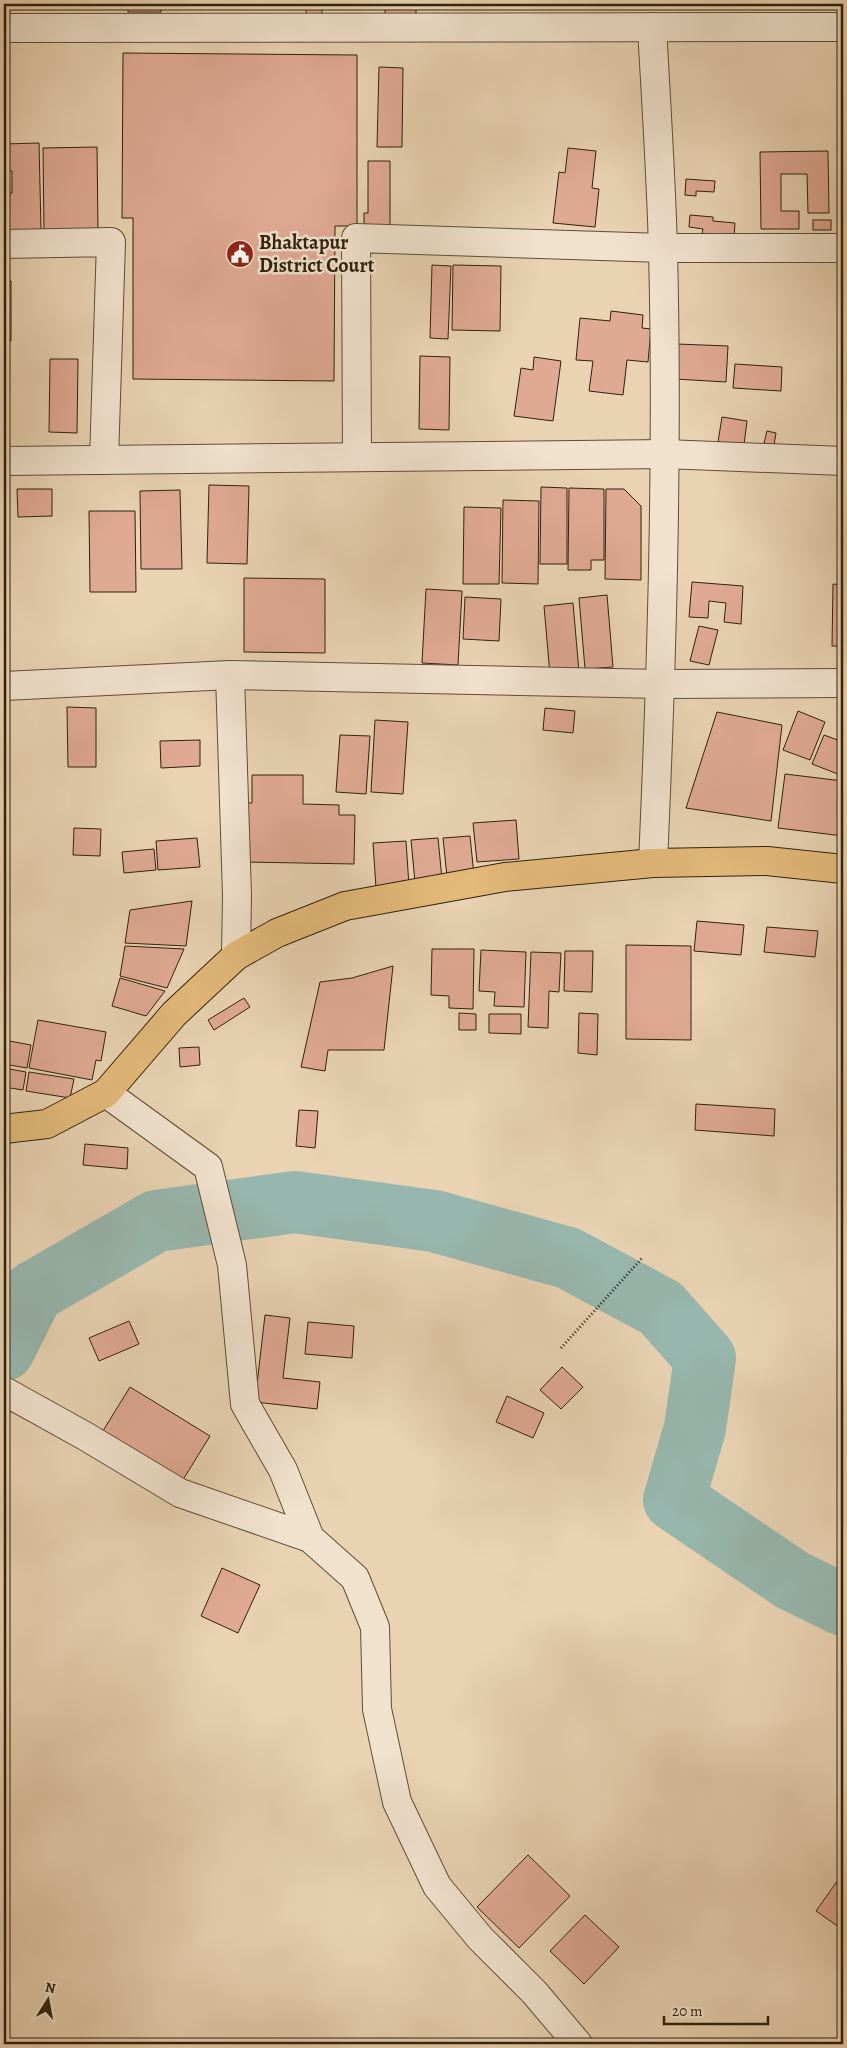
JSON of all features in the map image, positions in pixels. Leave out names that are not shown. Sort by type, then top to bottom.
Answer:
[{"type":"main road","points":[[4,1129],[47,1124],[106,1093],[174,1014],[236,956],[277,933],[345,906],[505,877],[653,863],[767,861],[843,869]]},
{"type":"street","points":[[652,27],[663,248],[665,454],[661,684],[653,863]]},
{"type":"street","points":[[4,28],[843,27]]},
{"type":"street","points":[[357,457],[356,238],[663,248],[843,248]]},
{"type":"street","points":[[4,244],[111,242],[104,460]]},
{"type":"street","points":[[4,461],[665,454],[843,461]]},
{"type":"street","points":[[230,675],[237,896],[236,956]]},
{"type":"street","points":[[4,686],[230,675],[661,684],[843,683]]},
{"type":"street","points":[[106,1093],[208,1167],[232,1265],[245,1404],[283,1470],[310,1538]]},
{"type":"street","points":[[11,1395],[85,1436],[180,1494],[310,1538],[355,1578],[375,1627],[377,1709],[397,1802],[437,1886],[480,1938],[534,1992],[578,2044]]},
{"type":"path","points":[[562,1348],[643,1256]]},
{"type":"building","points":[[128,4],[161,4],[161,12],[128,12]]},
{"type":"building","points":[[306,4],[322,4],[322,15],[306,15]]},
{"type":"building","points":[[385,4],[416,4],[416,18],[385,19]]},
{"type":"building","points":[[123,53],[357,55],[357,226],[335,226],[334,381],[133,379],[133,218],[122,218]]},
{"type":"building","points":[[379,67],[403,68],[402,147],[377,147]]},
{"type":"building","points":[[39,143],[41,230],[4,230],[4,193],[12,193],[12,171],[4,171],[4,144]]},
{"type":"building","points":[[97,147],[98,231],[44,232],[43,148]]},
{"type":"building","points":[[568,148],[596,151],[592,188],[599,189],[595,227],[553,223],[559,172],[565,173]]},
{"type":"building","points":[[828,151],[829,213],[808,213],[807,174],[781,174],[781,211],[799,211],[799,229],[761,229],[760,152]]},
{"type":"building","points":[[368,161],[390,161],[390,229],[364,229],[364,213],[368,213]]},
{"type":"building","points":[[686,179],[715,181],[714,192],[696,191],[696,196],[685,195]]},
{"type":"building","points":[[690,215],[713,217],[713,221],[735,223],[734,238],[702,234],[703,229],[689,227]]},
{"type":"building","points":[[813,220],[831,220],[831,230],[813,230]]},
{"type":"building","points":[[432,265],[451,266],[448,339],[430,338]]},
{"type":"building","points":[[453,265],[501,266],[500,331],[452,330]]},
{"type":"building","points":[[4,280],[11,281],[11,341],[4,341]]},
{"type":"building","points":[[843,306],[843,373],[840,373]]},
{"type":"building","points":[[611,311],[643,315],[642,328],[651,329],[648,362],[627,360],[623,395],[589,391],[593,361],[576,360],[580,318],[610,321]]},
{"type":"building","points":[[677,344],[728,346],[726,382],[675,379]]},
{"type":"building","points":[[420,356],[450,357],[449,430],[419,429]]},
{"type":"building","points":[[534,357],[561,361],[553,421],[514,416],[521,368],[533,370]]},
{"type":"building","points":[[50,359],[78,359],[77,433],[49,432]]},
{"type":"building","points":[[735,364],[782,367],[781,391],[733,388]]},
{"type":"building","points":[[722,417],[747,421],[744,445],[718,442]]},
{"type":"building","points":[[767,431],[776,433],[774,445],[764,443]]},
{"type":"building","points":[[209,485],[249,486],[247,564],[207,563]]},
{"type":"building","points":[[541,487],[567,488],[567,564],[540,564]]},
{"type":"building","points":[[569,488],[604,489],[604,560],[591,560],[591,570],[568,570]]},
{"type":"building","points":[[17,489],[52,489],[52,516],[18,517]]},
{"type":"building","points":[[606,489],[624,489],[641,506],[641,580],[605,579]]},
{"type":"building","points":[[180,490],[182,569],[141,569],[140,491]]},
{"type":"building","points":[[503,500],[539,501],[538,584],[502,583]]},
{"type":"building","points":[[464,507],[501,508],[499,584],[463,584]]},
{"type":"building","points":[[89,511],[135,511],[136,592],[90,592]]},
{"type":"building","points":[[244,578],[325,579],[325,653],[244,652]]},
{"type":"building","points":[[692,582],[743,586],[741,624],[724,622],[726,603],[709,601],[708,618],[689,617]]},
{"type":"building","points":[[833,584],[843,585],[843,646],[832,646]]},
{"type":"building","points":[[426,589],[462,591],[458,665],[422,663]]},
{"type":"building","points":[[607,595],[613,667],[585,669],[579,598]]},
{"type":"building","points":[[465,597],[501,599],[499,641],[463,639]]},
{"type":"building","points":[[573,603],[579,672],[550,675],[544,606]]},
{"type":"building","points":[[699,626],[718,630],[709,665],[690,661]]},
{"type":"building","points":[[67,707],[96,708],[96,767],[68,767]]},
{"type":"building","points":[[545,708],[575,711],[573,733],[543,730]]},
{"type":"building","points":[[798,711],[825,722],[810,760],[783,750]]},
{"type":"building","points":[[717,712],[782,725],[771,821],[686,808]]},
{"type":"building","points":[[375,720],[408,722],[403,794],[371,792]]},
{"type":"building","points":[[340,735],[370,736],[366,794],[336,792]]},
{"type":"building","points":[[824,735],[843,742],[843,776],[812,764]]},
{"type":"building","points":[[200,740],[200,766],[161,768],[160,741]]},
{"type":"building","points":[[785,774],[843,781],[843,836],[778,828]]},
{"type":"building","points":[[252,775],[303,775],[303,804],[339,805],[339,815],[355,815],[354,864],[246,862],[247,803],[252,803]]},
{"type":"building","points":[[516,820],[519,859],[477,862],[473,823]]},
{"type":"building","points":[[74,828],[101,829],[100,856],[73,855]]},
{"type":"building","points":[[470,836],[474,875],[447,877],[443,838]]},
{"type":"building","points":[[197,838],[200,867],[158,870],[156,841]]},
{"type":"building","points":[[438,838],[442,879],[415,882],[411,840]]},
{"type":"building","points":[[406,841],[409,886],[376,888],[373,843]]},
{"type":"building","points":[[154,849],[156,870],[124,873],[122,852]]},
{"type":"building","points":[[192,901],[186,946],[125,943],[130,910]]},
{"type":"building","points":[[697,921],[744,925],[741,955],[694,951]]},
{"type":"building","points":[[767,927],[818,931],[815,957],[764,952]]},
{"type":"building","points":[[626,945],[691,946],[691,1040],[626,1039]]},
{"type":"building","points":[[125,946],[184,949],[167,988],[120,976]]},
{"type":"building","points":[[432,949],[474,949],[473,1009],[449,1008],[449,996],[431,995]]},
{"type":"building","points":[[481,950],[526,952],[524,1007],[494,1006],[495,992],[479,991]]},
{"type":"building","points":[[565,951],[593,951],[592,992],[564,991]]},
{"type":"building","points":[[531,952],[561,953],[559,992],[549,991],[548,1028],[528,1027]]},
{"type":"building","points":[[393,966],[384,1050],[328,1050],[325,1071],[301,1067],[320,982],[352,978]]},
{"type":"building","points":[[120,978],[165,991],[146,1016],[112,1006]]},
{"type":"building","points":[[244,998],[250,1007],[214,1030],[208,1020]]},
{"type":"building","points":[[459,1013],[476,1014],[476,1030],[459,1030]]},
{"type":"building","points":[[579,1013],[598,1014],[597,1055],[578,1053]]},
{"type":"building","points":[[489,1014],[521,1014],[521,1034],[489,1033]]},
{"type":"building","points":[[38,1020],[106,1032],[101,1061],[96,1060],[92,1080],[29,1068]]},
{"type":"building","points":[[4,1040],[31,1045],[27,1068],[4,1064]]},
{"type":"building","points":[[199,1047],[200,1065],[180,1067],[179,1048]]},
{"type":"building","points":[[4,1068],[26,1072],[23,1090],[4,1087]]},
{"type":"building","points":[[29,1072],[74,1079],[70,1098],[26,1091]]},
{"type":"building","points":[[696,1104],[775,1109],[774,1136],[695,1130]]},
{"type":"building","points":[[299,1110],[318,1111],[315,1148],[296,1146]]},
{"type":"building","points":[[85,1144],[128,1148],[127,1169],[83,1165]]},
{"type":"building","points":[[265,1315],[290,1318],[283,1378],[320,1382],[317,1409],[255,1402]]},
{"type":"building","points":[[129,1321],[139,1344],[99,1361],[89,1338]]},
{"type":"building","points":[[308,1322],[354,1326],[352,1358],[305,1354]]},
{"type":"building","points":[[562,1367],[583,1387],[561,1409],[540,1390]]},
{"type":"building","points":[[130,1387],[210,1436],[181,1483],[101,1434]]},
{"type":"building","points":[[507,1396],[544,1413],[533,1438],[496,1422]]},
{"type":"building","points":[[222,1568],[260,1585],[238,1633],[201,1616]]},
{"type":"building","points":[[528,1855],[570,1896],[519,1948],[477,1907]]},
{"type":"building","points":[[843,1873],[843,1930],[816,1911]]},
{"type":"building","points":[[585,1915],[619,1947],[584,1984],[550,1951]]},
{"type":"waterway","points":[[4,1350],[33,1292],[156,1221],[295,1202],[434,1221],[568,1258],[661,1308],[705,1358],[695,1428],[674,1500],[792,1580],[843,1605]]},
{"type":"place","name":"Bhaktapur District Court","points":[[240,254]]}]
